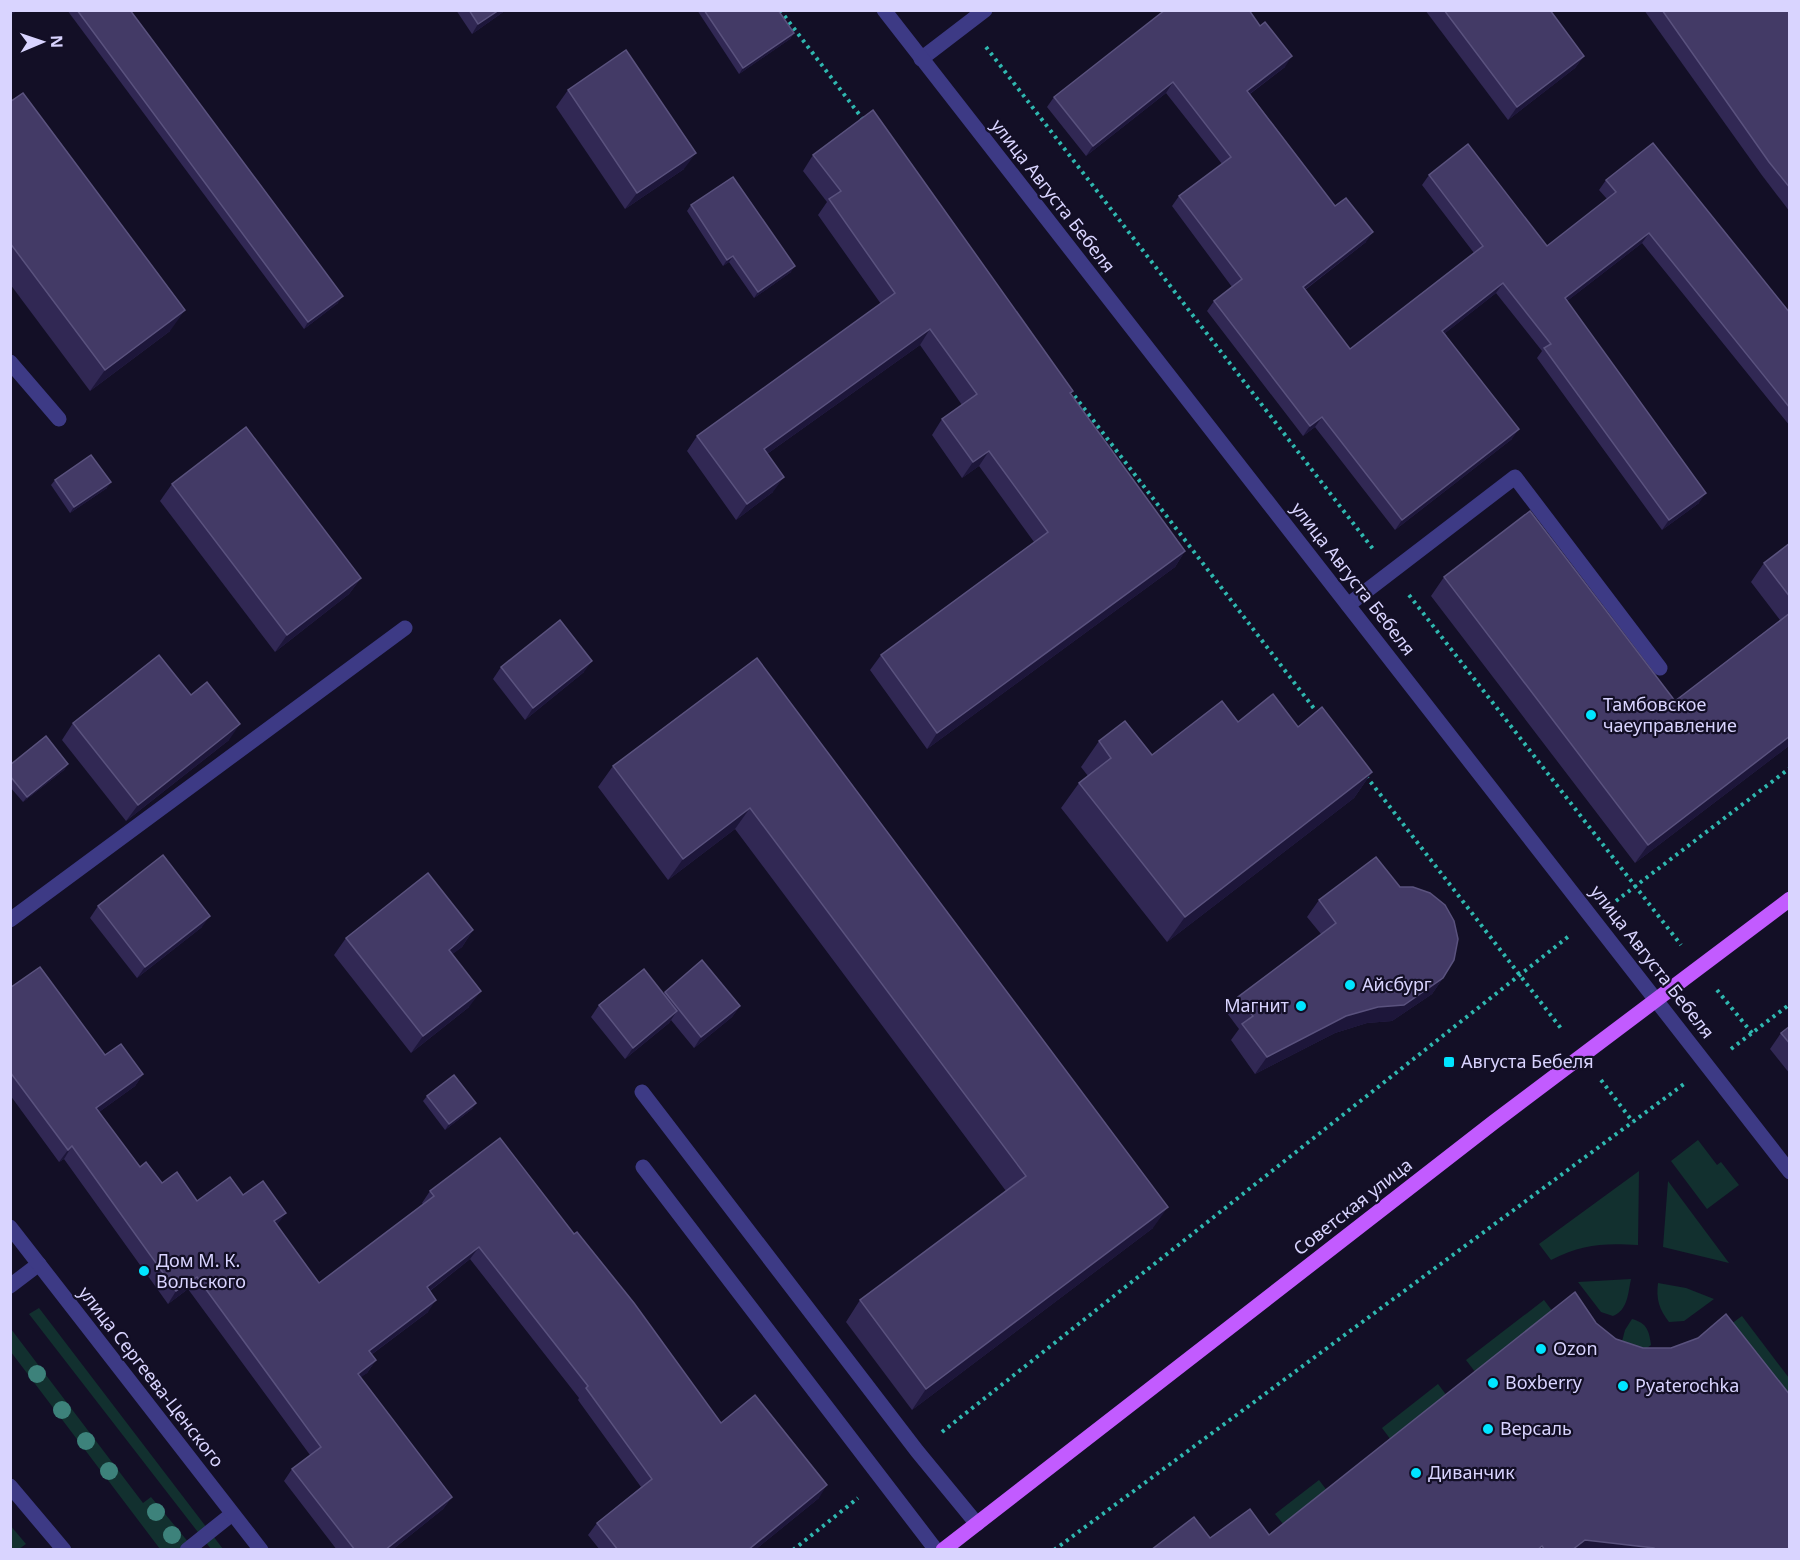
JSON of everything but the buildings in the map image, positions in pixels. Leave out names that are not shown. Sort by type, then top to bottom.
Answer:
[{"type":"main road","name":"Советская улица","points":[[943,1550],[1475,1136],[1700,969],[1790,899]]},
{"type":"street","name":"улица Августа Бебеля","points":[[884,10],[1790,1172]]},
{"type":"street","points":[[921,59],[985,10]]},
{"type":"street","points":[[10,362],[59,419]]},
{"type":"street","points":[[1348,605],[1515,477],[1660,668]]},
{"type":"street","points":[[10,920],[405,628]]},
{"type":"street","points":[[642,1092],[917,1452],[977,1524]]},
{"type":"street","points":[[643,1167],[936,1550]]},
{"type":"street","name":"улица Сергеева-Ценского","points":[[10,1227],[261,1550]]},
{"type":"street","points":[[10,1286],[39,1264]]},
{"type":"street","points":[[10,1486],[64,1550]]},
{"type":"street","points":[[187,1550],[232,1514]]},
{"type":"path","points":[[780,10],[872,131]]},
{"type":"path","points":[[968,23],[1391,572],[1752,1033]]},
{"type":"path","points":[[1066,385],[1325,722]]},
{"type":"path","points":[[917,1452],[1593,918],[1790,768]]},
{"type":"path","points":[[1361,769],[1633,1122]]},
{"type":"path","points":[[1054,1550],[1790,1004]]},
{"type":"path","points":[[793,1550],[881,1480]]},
{"type":"green space","points":[[1698,1140],[1717,1165],[1721,1162],[1739,1185],[1707,1209],[1671,1161]]},
{"type":"green space","points":[[1639,1171],[1638,1245],[1593,1246],[1551,1260],[1539,1244]]},
{"type":"green space","points":[[1668,1181],[1729,1263],[1663,1247]]},
{"type":"green space","points":[[1631,1279],[1622,1310],[1613,1316],[1601,1312],[1578,1282]]},
{"type":"green space","points":[[1658,1283],[1686,1288],[1714,1299],[1684,1321],[1669,1322],[1659,1304]]},
{"type":"green space","points":[[1544,1300],[1556,1316],[1479,1377],[1466,1360]]},
{"type":"green space","points":[[39,1308],[223,1549],[211,1549],[29,1314]]},
{"type":"green space","points":[[1742,1316],[1789,1378],[1789,1399],[1716,1335]]},
{"type":"green space","points":[[1632,1319],[1646,1328],[1651,1345],[1627,1363],[1619,1353],[1625,1330]]},
{"type":"green space","points":[[11,1329],[143,1503],[151,1497],[194,1549],[160,1549],[11,1352]]},
{"type":"green space","points":[[1438,1384],[1450,1400],[1394,1444],[1382,1428]]},
{"type":"green space","points":[[1319,1480],[1331,1496],[1288,1530],[1275,1514]]},
{"type":"green space","points":[[10,1525],[26,1544],[19,1549],[11,1549]]},
{"type":"place","name":"Тамбовское чаеуправление","points":[[1591,715]]},
{"type":"place","name":"Айсбург","points":[[1350,985]]},
{"type":"place","name":"Магнит","points":[[1301,1006]]},
{"type":"place","name":"Августа Бебеля","points":[[1449,1062]]},
{"type":"place","name":"Дом М. К. Вольского","points":[[144,1271]]},
{"type":"place","name":"Ozon","points":[[1541,1349]]},
{"type":"place","name":"Boxberry","points":[[1493,1383]]},
{"type":"place","name":"Pyaterochka","points":[[1623,1386]]},
{"type":"place","name":"Версаль","points":[[1488,1429]]},
{"type":"place","name":"Диванчик","points":[[1416,1473]]}]
